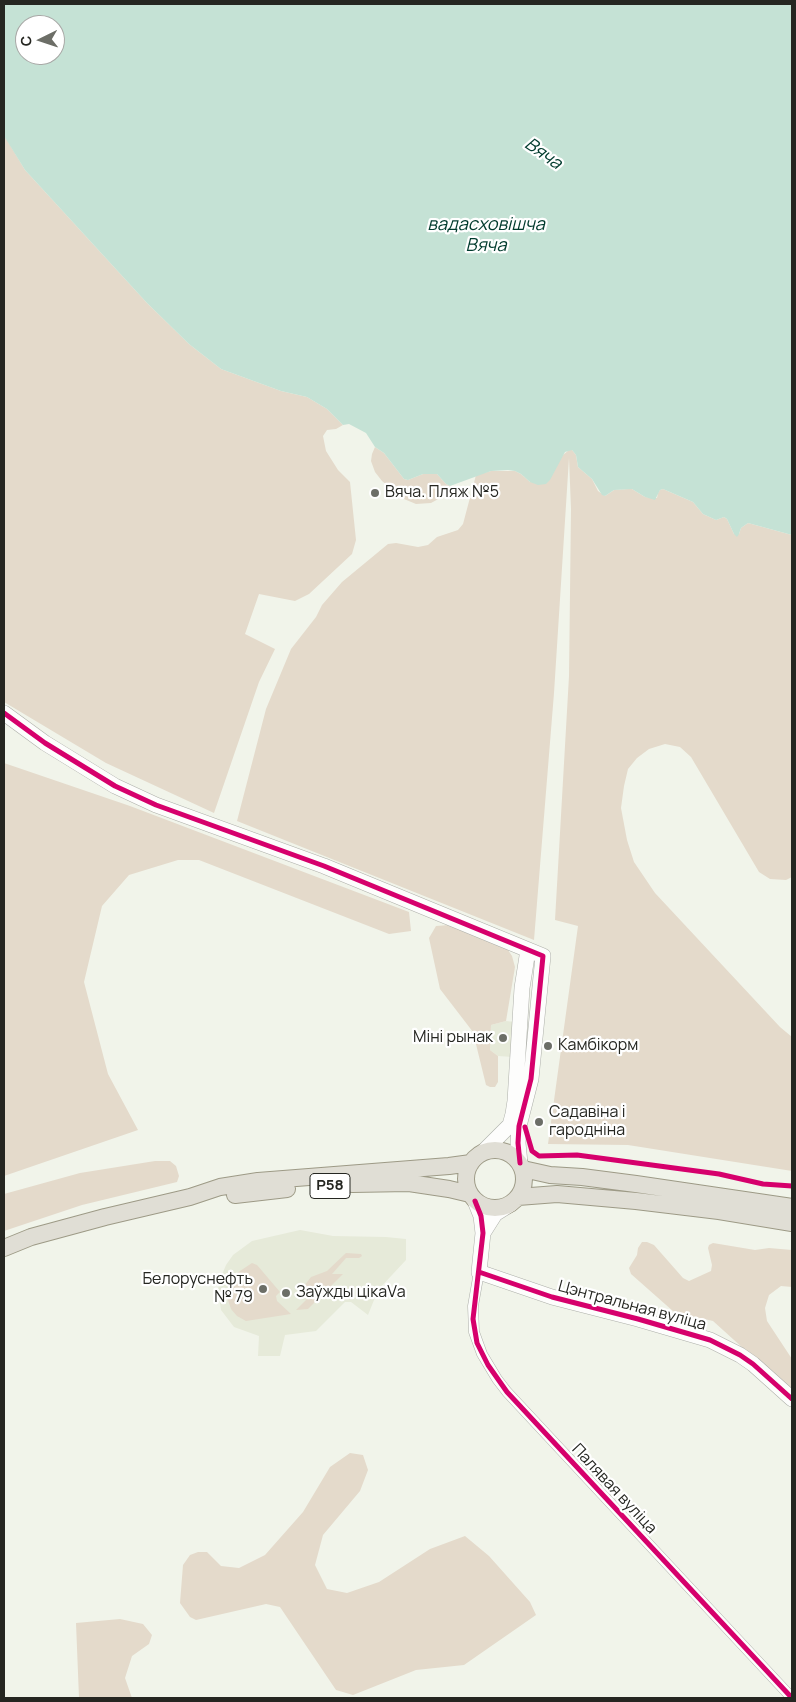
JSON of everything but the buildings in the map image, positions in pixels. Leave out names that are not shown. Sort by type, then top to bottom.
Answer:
[{"type":"main road","name":"Р58","points":[[4,1248],[31,1237],[190,1197],[220,1187],[258,1181],[440,1167],[499,1150],[507,1152],[521,1166],[550,1175],[636,1184],[792,1207]]},
{"type":"main road","points":[[472,1197],[466,1184],[466,1173],[477,1157]]},
{"type":"main road","points":[[515,1200],[524,1184],[521,1166]]},
{"type":"main road","name":"Р58","points":[[190,1197],[376,1183],[416,1184],[449,1189],[472,1197],[483,1206],[493,1208],[502,1208],[515,1200],[557,1194],[719,1211],[792,1223]]},
{"type":"street","points":[[4,713],[45,743],[115,786],[156,805],[324,866],[543,956],[531,1079],[519,1126],[518,1143],[521,1166]]},
{"type":"street","points":[[477,1157],[510,1125],[513,1114],[522,988],[528,950]]},
{"type":"street","points":[[472,1197],[481,1216],[483,1233],[479,1272]]},
{"type":"street","points":[[483,1233],[495,1214],[515,1200]]},
{"type":"street","name":"Цэнтральная вуліца","points":[[479,1272],[552,1297],[710,1340],[740,1355],[753,1364],[792,1399]]},
{"type":"street","name":"Палявая вуліца","points":[[479,1272],[473,1306],[474,1332],[482,1354],[497,1379],[514,1400],[792,1698]]},
{"type":"shaded area","points":[[4,135],[25,170],[147,303],[189,344],[221,369],[281,391],[307,397],[327,409],[343,425],[336,429],[327,430],[323,436],[326,451],[338,470],[350,482],[356,540],[352,554],[309,594],[295,601],[259,594],[245,634],[275,649],[259,682],[214,813],[106,763],[4,702]]},
{"type":"shaded area","points":[[375,447],[384,453],[404,479],[408,480],[423,474],[437,474],[450,486],[442,497],[431,503],[416,504],[404,499],[382,481],[375,472],[371,461]]},
{"type":"shaded area","points":[[569,450],[572,450],[576,455],[578,467],[592,479],[598,491],[605,496],[614,490],[632,489],[645,497],[657,498],[660,490],[663,489],[693,502],[703,514],[716,520],[724,517],[727,519],[734,534],[739,534],[741,528],[748,523],[792,535],[792,877],[786,880],[770,879],[759,872],[691,757],[680,747],[665,744],[649,749],[637,758],[628,769],[621,808],[627,840],[634,862],[655,893],[780,1027],[792,1037],[792,1171],[628,1145],[548,1144],[578,926],[555,920],[569,676],[571,509],[569,458],[554,693],[534,940],[237,821],[266,709],[291,649],[316,617],[322,605],[342,582],[388,544],[396,543],[418,547],[428,545],[437,537],[458,530],[463,524],[476,475],[491,471],[515,471],[530,482]]},
{"type":"shaded area","points":[[4,763],[130,806],[409,912],[411,931],[389,934],[199,860],[178,860],[129,875],[102,906],[84,982],[108,1074],[138,1130],[4,1176]]},
{"type":"shaded area","points":[[449,925],[504,944],[512,956],[515,967],[506,1021],[491,1025],[490,1050],[498,1056],[498,1082],[495,1087],[486,1085],[473,1032],[440,989],[429,938],[436,926]]},
{"type":"shaded area","name":"Міні рынак","points":[[506,1021],[515,1022],[513,1057],[498,1056],[490,1050],[491,1025]]},
{"type":"shaded area","points":[[155,1161],[170,1161],[176,1166],[179,1176],[177,1182],[82,1205],[4,1231],[4,1194],[80,1173]]},
{"type":"shaded area","points":[[300,1230],[333,1236],[406,1239],[406,1260],[378,1290],[368,1315],[351,1302],[345,1302],[316,1331],[285,1335],[280,1356],[258,1356],[259,1336],[234,1327],[221,1310],[218,1289],[221,1277],[233,1255],[252,1241]]},
{"type":"shaded area","points":[[642,1242],[654,1245],[683,1278],[689,1281],[711,1271],[712,1265],[708,1248],[713,1243],[755,1250],[769,1248],[792,1250],[792,1287],[781,1286],[769,1295],[765,1308],[767,1321],[792,1359],[792,1388],[786,1387],[713,1321],[674,1312],[631,1274],[629,1268]]},
{"type":"shaded area","points":[[346,1253],[361,1254],[362,1256],[359,1258],[346,1258],[332,1274],[343,1274],[308,1309],[296,1310],[307,1299],[306,1294],[301,1290],[311,1277],[327,1271]]},
{"type":"shaded area","points":[[252,1263],[257,1265],[280,1292],[276,1296],[277,1301],[291,1314],[246,1321],[237,1316],[231,1309],[227,1297],[230,1279]]},
{"type":"shaded area","points":[[350,1453],[363,1455],[368,1470],[360,1491],[323,1535],[315,1565],[327,1589],[347,1593],[379,1582],[430,1549],[465,1536],[489,1556],[530,1602],[536,1615],[464,1665],[416,1670],[353,1695],[336,1690],[280,1607],[266,1604],[196,1620],[190,1617],[180,1603],[183,1565],[190,1555],[198,1552],[207,1552],[221,1566],[239,1568],[265,1555],[303,1512],[330,1467]]},
{"type":"shaded area","points":[[120,1619],[143,1624],[152,1635],[149,1644],[132,1656],[125,1678],[132,1698],[79,1698],[76,1623]]},
{"type":"water","name":"вадасховішча Вяча","points":[[4,4],[792,4],[792,535],[748,523],[741,528],[737,537],[724,517],[716,520],[703,514],[693,502],[663,489],[660,490],[655,500],[645,497],[632,489],[614,490],[605,496],[602,495],[592,479],[578,467],[576,455],[572,450],[565,452],[546,484],[538,485],[530,482],[515,471],[508,470],[491,471],[450,486],[437,474],[423,474],[408,480],[404,479],[384,453],[375,447],[366,433],[349,424],[343,425],[327,409],[307,397],[281,391],[221,369],[189,344],[147,303],[25,170],[4,136]]},
{"type":"cycle path","points":[[4,713],[45,743],[115,786],[156,805],[324,866],[543,956],[531,1079],[519,1126],[520,1163]]},
{"type":"cycle path","points":[[525,1127],[532,1151],[539,1156],[577,1155],[719,1174],[763,1184],[792,1186]]},
{"type":"cycle path","points":[[475,1201],[481,1216],[483,1233],[473,1319],[477,1343],[488,1365],[507,1392],[792,1698]]},
{"type":"cycle path","points":[[479,1272],[552,1297],[710,1340],[740,1355],[753,1364],[792,1399]]},
{"type":"place","name":"Вяча. Пляж №5","points":[[375,493]]},
{"type":"place","name":"Міні рынак","points":[[503,1038]]},
{"type":"place","name":"Камбікорм","points":[[548,1046]]},
{"type":"place","name":"Садавіна і гародніна","points":[[539,1122]]},
{"type":"place","name":"Белоруснефть № 79","points":[[263,1289]]},
{"type":"place","name":"Заўжды цікаVа","points":[[286,1293]]},
{"type":"water label","name":"Вяча","points":[[543,154]]}]
